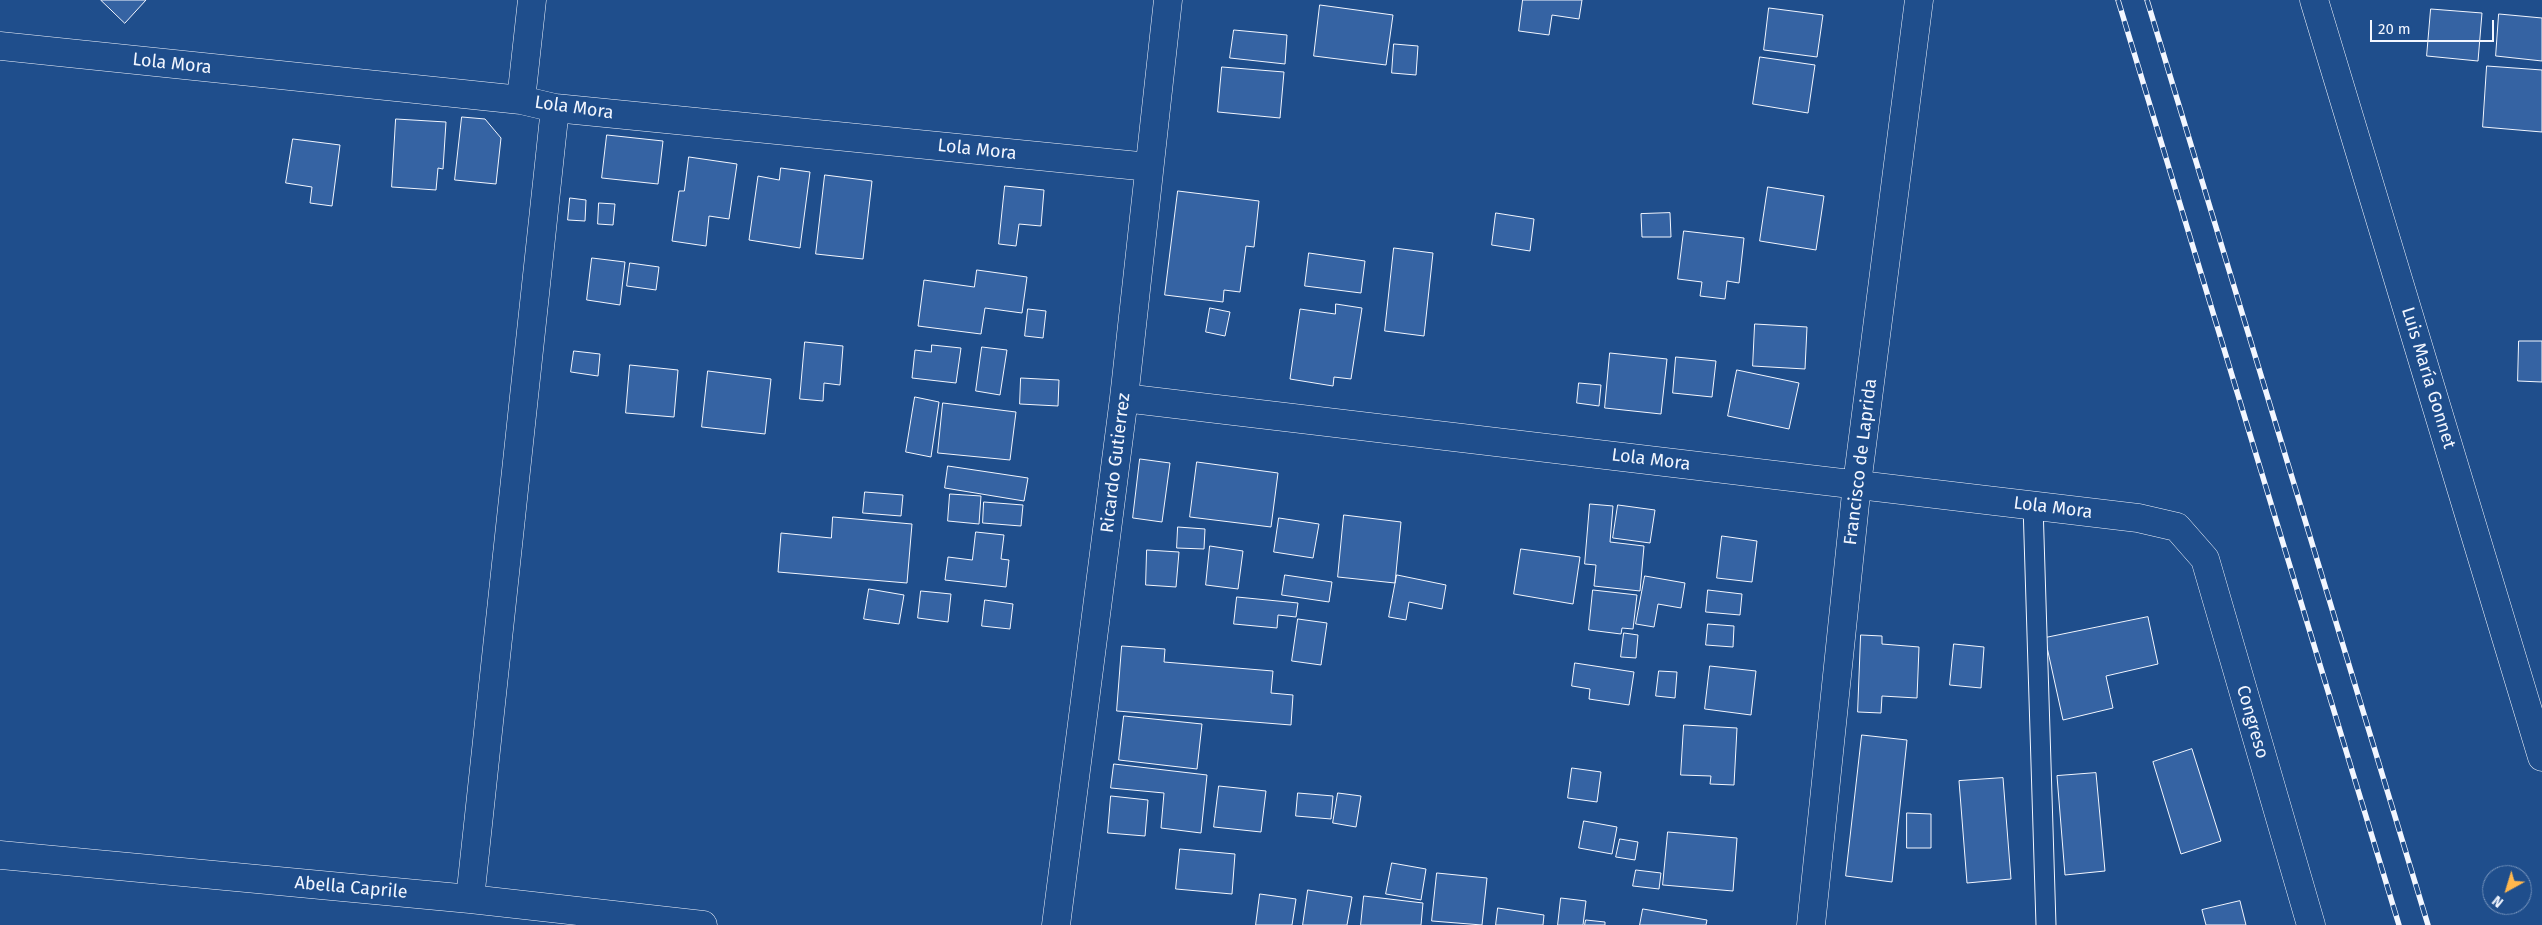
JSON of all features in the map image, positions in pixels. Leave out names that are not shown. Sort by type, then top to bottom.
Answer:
[{"type":"street","points":[[521,100],[532,0]]},
{"type":"street","name":"Ricardo Gutierrez","points":[[1056,925],[1124,398],[1168,0]]},
{"type":"street","name":"Francisco de Laprida","points":[[1811,925],[1857,484],[1920,0]]},
{"type":"street","name":"Luis María Gonnet","points":[[2314,0],[2542,757]]},
{"type":"street","name":"Lola Mora","points":[[0,46],[521,100],[554,108],[1149,167]]},
{"type":"street","points":[[470,899],[554,108]]},
{"type":"street","name":"Lola Mora","points":[[1124,398],[2033,505],[2138,518],[2177,527]]},
{"type":"street","name":"Congreso","points":[[2177,527],[2205,559],[2311,925]]},
{"type":"street","name":"Abella Caprile","points":[[0,855],[470,899],[702,925]]},
{"type":"lane","points":[[2033,505],[2046,925]]},
{"type":"building","points":[[101,0],[146,0],[125,23]]},
{"type":"building","points":[[1523,0],[1582,0],[1579,19],[1552,15],[1549,35],[1519,31]]},
{"type":"building","points":[[1320,5],[1393,15],[1386,65],[1314,56]]},
{"type":"building","points":[[1769,8],[1823,15],[1817,57],[1764,50]]},
{"type":"building","points":[[2431,9],[2482,13],[2478,61],[2427,56]]},
{"type":"building","points":[[2499,14],[2542,18],[2542,61],[2496,56]]},
{"type":"building","points":[[1234,30],[1287,35],[1285,64],[1230,58]]},
{"type":"building","points":[[1394,44],[1418,46],[1416,75],[1392,73]]},
{"type":"building","points":[[1760,57],[1815,65],[1808,113],[1753,104]]},
{"type":"building","points":[[2487,66],[2542,70],[2542,132],[2483,127]]},
{"type":"building","points":[[1222,67],[1284,72],[1280,118],[1218,112]]},
{"type":"building","points":[[462,117],[485,119],[501,138],[496,184],[455,180]]},
{"type":"building","points":[[396,119],[446,122],[443,169],[438,168],[436,190],[392,187]]},
{"type":"building","points":[[607,135],[663,141],[658,184],[602,178]]},
{"type":"building","points":[[293,139],[340,145],[332,206],[310,203],[312,187],[286,183]]},
{"type":"building","points":[[689,157],[737,164],[729,219],[709,216],[706,246],[672,241],[679,191],[684,191]]},
{"type":"building","points":[[781,168],[810,172],[800,248],[749,240],[758,176],[779,180]]},
{"type":"building","points":[[825,175],[872,181],[863,259],[816,254]]},
{"type":"building","points":[[1005,186],[1044,190],[1041,226],[1019,224],[1016,246],[999,244]]},
{"type":"building","points":[[1768,187],[1824,196],[1816,250],[1760,241]]},
{"type":"building","points":[[1178,191],[1259,201],[1254,247],[1246,246],[1240,292],[1224,290],[1223,302],[1165,295]]},
{"type":"building","points":[[570,198],[586,200],[585,221],[568,220]]},
{"type":"building","points":[[599,203],[615,204],[613,225],[598,224]]},
{"type":"building","points":[[1496,213],[1534,219],[1530,251],[1492,245]]},
{"type":"building","points":[[1670,213],[1671,237],[1642,237],[1641,214]]},
{"type":"building","points":[[1684,231],[1744,238],[1739,283],[1727,281],[1725,299],[1700,296],[1702,282],[1678,279]]},
{"type":"building","points":[[1394,248],[1433,253],[1424,336],[1385,331]]},
{"type":"building","points":[[1309,253],[1365,261],[1361,293],[1305,286]]},
{"type":"building","points":[[592,258],[625,262],[620,305],[587,300]]},
{"type":"building","points":[[630,263],[659,267],[656,290],[627,286]]},
{"type":"building","points":[[977,270],[1027,277],[1022,313],[985,308],[981,334],[918,326],[924,280],[974,287]]},
{"type":"building","points":[[1336,304],[1362,308],[1351,379],[1334,377],[1333,386],[1290,379],[1300,309],[1335,314]]},
{"type":"building","points":[[1210,308],[1230,312],[1225,336],[1206,332]]},
{"type":"building","points":[[1028,309],[1046,311],[1043,338],[1025,336]]},
{"type":"building","points":[[1755,324],[1807,327],[1805,369],[1753,366]]},
{"type":"building","points":[[2519,341],[2542,341],[2542,382],[2518,381]]},
{"type":"building","points":[[805,342],[843,346],[840,385],[824,383],[823,401],[800,399]]},
{"type":"building","points":[[932,345],[961,348],[956,383],[912,378],[915,350],[931,352]]},
{"type":"building","points":[[982,347],[1007,350],[1000,395],[976,391]]},
{"type":"building","points":[[574,351],[600,354],[598,376],[571,372]]},
{"type":"building","points":[[1610,353],[1667,359],[1661,414],[1605,408]]},
{"type":"building","points":[[1676,357],[1716,361],[1712,397],[1673,393]]},
{"type":"building","points":[[630,365],[678,370],[674,417],[626,413]]},
{"type":"building","points":[[1737,370],[1799,383],[1789,429],[1728,416]]},
{"type":"building","points":[[708,371],[771,379],[765,434],[702,427]]},
{"type":"building","points":[[1021,378],[1059,380],[1058,406],[1020,404]]},
{"type":"building","points":[[1579,383],[1601,385],[1599,406],[1577,403]]},
{"type":"building","points":[[915,397],[939,402],[931,457],[906,452]]},
{"type":"building","points":[[943,403],[1016,412],[1010,460],[938,453]]},
{"type":"building","points":[[1140,459],[1170,463],[1162,522],[1133,518]]},
{"type":"building","points":[[1197,462],[1278,473],[1271,527],[1190,517]]},
{"type":"building","points":[[948,466],[1028,478],[1024,501],[945,488]]},
{"type":"building","points":[[865,492],[903,495],[901,516],[863,513]]},
{"type":"building","points":[[950,494],[981,496],[979,524],[948,521]]},
{"type":"building","points":[[984,502],[1023,505],[1021,526],[983,523]]},
{"type":"building","points":[[1590,504],[1613,506],[1610,542],[1644,546],[1640,591],[1594,586],[1596,565],[1585,564]]},
{"type":"building","points":[[1618,505],[1655,510],[1650,543],[1613,538]]},
{"type":"building","points":[[1344,515],[1401,522],[1395,583],[1338,577]]},
{"type":"building","points":[[833,517],[912,524],[907,583],[778,572],[781,533],[831,538]]},
{"type":"building","points":[[1279,518],[1319,524],[1313,558],[1274,552]]},
{"type":"building","points":[[1178,527],[1205,529],[1204,549],[1177,548]]},
{"type":"building","points":[[976,532],[1004,535],[1001,559],[1009,560],[1006,587],[945,580],[948,557],[972,560]]},
{"type":"building","points":[[1722,536],[1757,541],[1752,582],[1717,578]]},
{"type":"building","points":[[1210,546],[1243,551],[1238,589],[1206,585]]},
{"type":"building","points":[[1521,549],[1580,557],[1573,604],[1514,594]]},
{"type":"building","points":[[1147,550],[1179,552],[1176,587],[1146,585]]},
{"type":"building","points":[[1285,575],[1332,582],[1329,602],[1282,595]]},
{"type":"building","points":[[1397,575],[1446,585],[1442,609],[1409,602],[1406,620],[1389,617]]},
{"type":"building","points":[[1645,576],[1685,583],[1681,608],[1658,604],[1654,627],[1636,624]]},
{"type":"building","points":[[869,589],[904,595],[899,624],[864,619]]},
{"type":"building","points":[[1593,590],[1637,595],[1633,629],[1622,628],[1621,634],[1589,630]]},
{"type":"building","points":[[1708,590],[1742,594],[1740,615],[1706,612]]},
{"type":"building","points":[[921,591],[951,594],[948,622],[918,618]]},
{"type":"building","points":[[1237,597],[1298,603],[1296,617],[1278,615],[1277,628],[1234,624]]},
{"type":"building","points":[[985,600],[1013,604],[1010,629],[982,626]]},
{"type":"building","points":[[2148,617],[2158,664],[2106,676],[2113,708],[2063,720],[2045,638]]},
{"type":"building","points":[[1298,619],[1327,623],[1321,665],[1292,661]]},
{"type":"building","points":[[1708,624],[1734,626],[1733,647],[1706,645]]},
{"type":"building","points":[[1624,633],[1638,635],[1636,658],[1621,657]]},
{"type":"building","points":[[1861,635],[1882,636],[1882,644],[1919,647],[1917,698],[1882,696],[1881,713],[1858,712]]},
{"type":"building","points":[[1954,644],[1984,647],[1981,688],[1950,685]]},
{"type":"building","points":[[1122,646],[1165,649],[1164,662],[1273,671],[1271,693],[1293,695],[1291,725],[1117,711]]},
{"type":"building","points":[[1575,663],[1634,672],[1629,705],[1589,699],[1590,689],[1572,686]]},
{"type":"building","points":[[1710,666],[1756,671],[1751,715],[1705,709]]},
{"type":"building","points":[[1659,671],[1677,672],[1675,698],[1656,696]]},
{"type":"building","points":[[1124,716],[1202,724],[1197,769],[1119,760]]},
{"type":"building","points":[[1684,725],[1737,728],[1734,785],[1710,784],[1711,776],[1681,775]]},
{"type":"building","points":[[1862,735],[1907,740],[1892,882],[1846,876]]},
{"type":"building","points":[[2192,749],[2221,841],[2181,854],[2153,762]]},
{"type":"building","points":[[1114,764],[1207,775],[1201,833],[1161,828],[1164,793],[1111,788]]},
{"type":"building","points":[[1572,768],[1601,772],[1597,802],[1568,798]]},
{"type":"building","points":[[2096,773],[2105,871],[2065,875],[2057,776]]},
{"type":"building","points":[[2003,778],[2011,879],[1967,883],[1959,781]]},
{"type":"building","points":[[1219,786],[1266,791],[1261,832],[1214,827]]},
{"type":"building","points":[[1298,793],[1333,796],[1331,819],[1296,816]]},
{"type":"building","points":[[1338,793],[1361,796],[1356,827],[1333,823]]},
{"type":"building","points":[[1111,796],[1148,800],[1145,836],[1108,833]]},
{"type":"building","points":[[1907,813],[1931,814],[1931,848],[1907,848]]},
{"type":"building","points":[[1584,821],[1617,827],[1612,854],[1579,848]]},
{"type":"building","points":[[1668,832],[1737,838],[1733,891],[1663,885]]},
{"type":"building","points":[[1620,839],[1638,842],[1635,860],[1616,857]]},
{"type":"building","points":[[1180,849],[1235,854],[1232,894],[1176,889]]},
{"type":"building","points":[[1392,863],[1426,869],[1421,900],[1386,894]]},
{"type":"building","points":[[1636,870],[1661,873],[1659,889],[1633,886]]},
{"type":"building","points":[[1437,873],[1487,878],[1482,925],[1432,921]]},
{"type":"building","points":[[1308,890],[1352,897],[1347,925],[1303,925]]},
{"type":"building","points":[[1260,894],[1296,899],[1292,925],[1256,925]]},
{"type":"building","points":[[1364,896],[1423,903],[1421,925],[1361,925]]},
{"type":"building","points":[[1561,898],[1586,901],[1583,925],[1558,925]]},
{"type":"building","points":[[2240,901],[2246,925],[2206,925],[2202,910]]},
{"type":"building","points":[[1498,908],[1544,915],[1543,925],[1496,925]]},
{"type":"building","points":[[1643,909],[1707,920],[1706,925],[1640,925]]},
{"type":"building","points":[[1586,920],[1605,922],[1605,925],[1585,925]]},
{"type":"railway","points":[[2118,0],[2399,925]]},
{"type":"railway","points":[[2147,0],[2428,925]]}]
